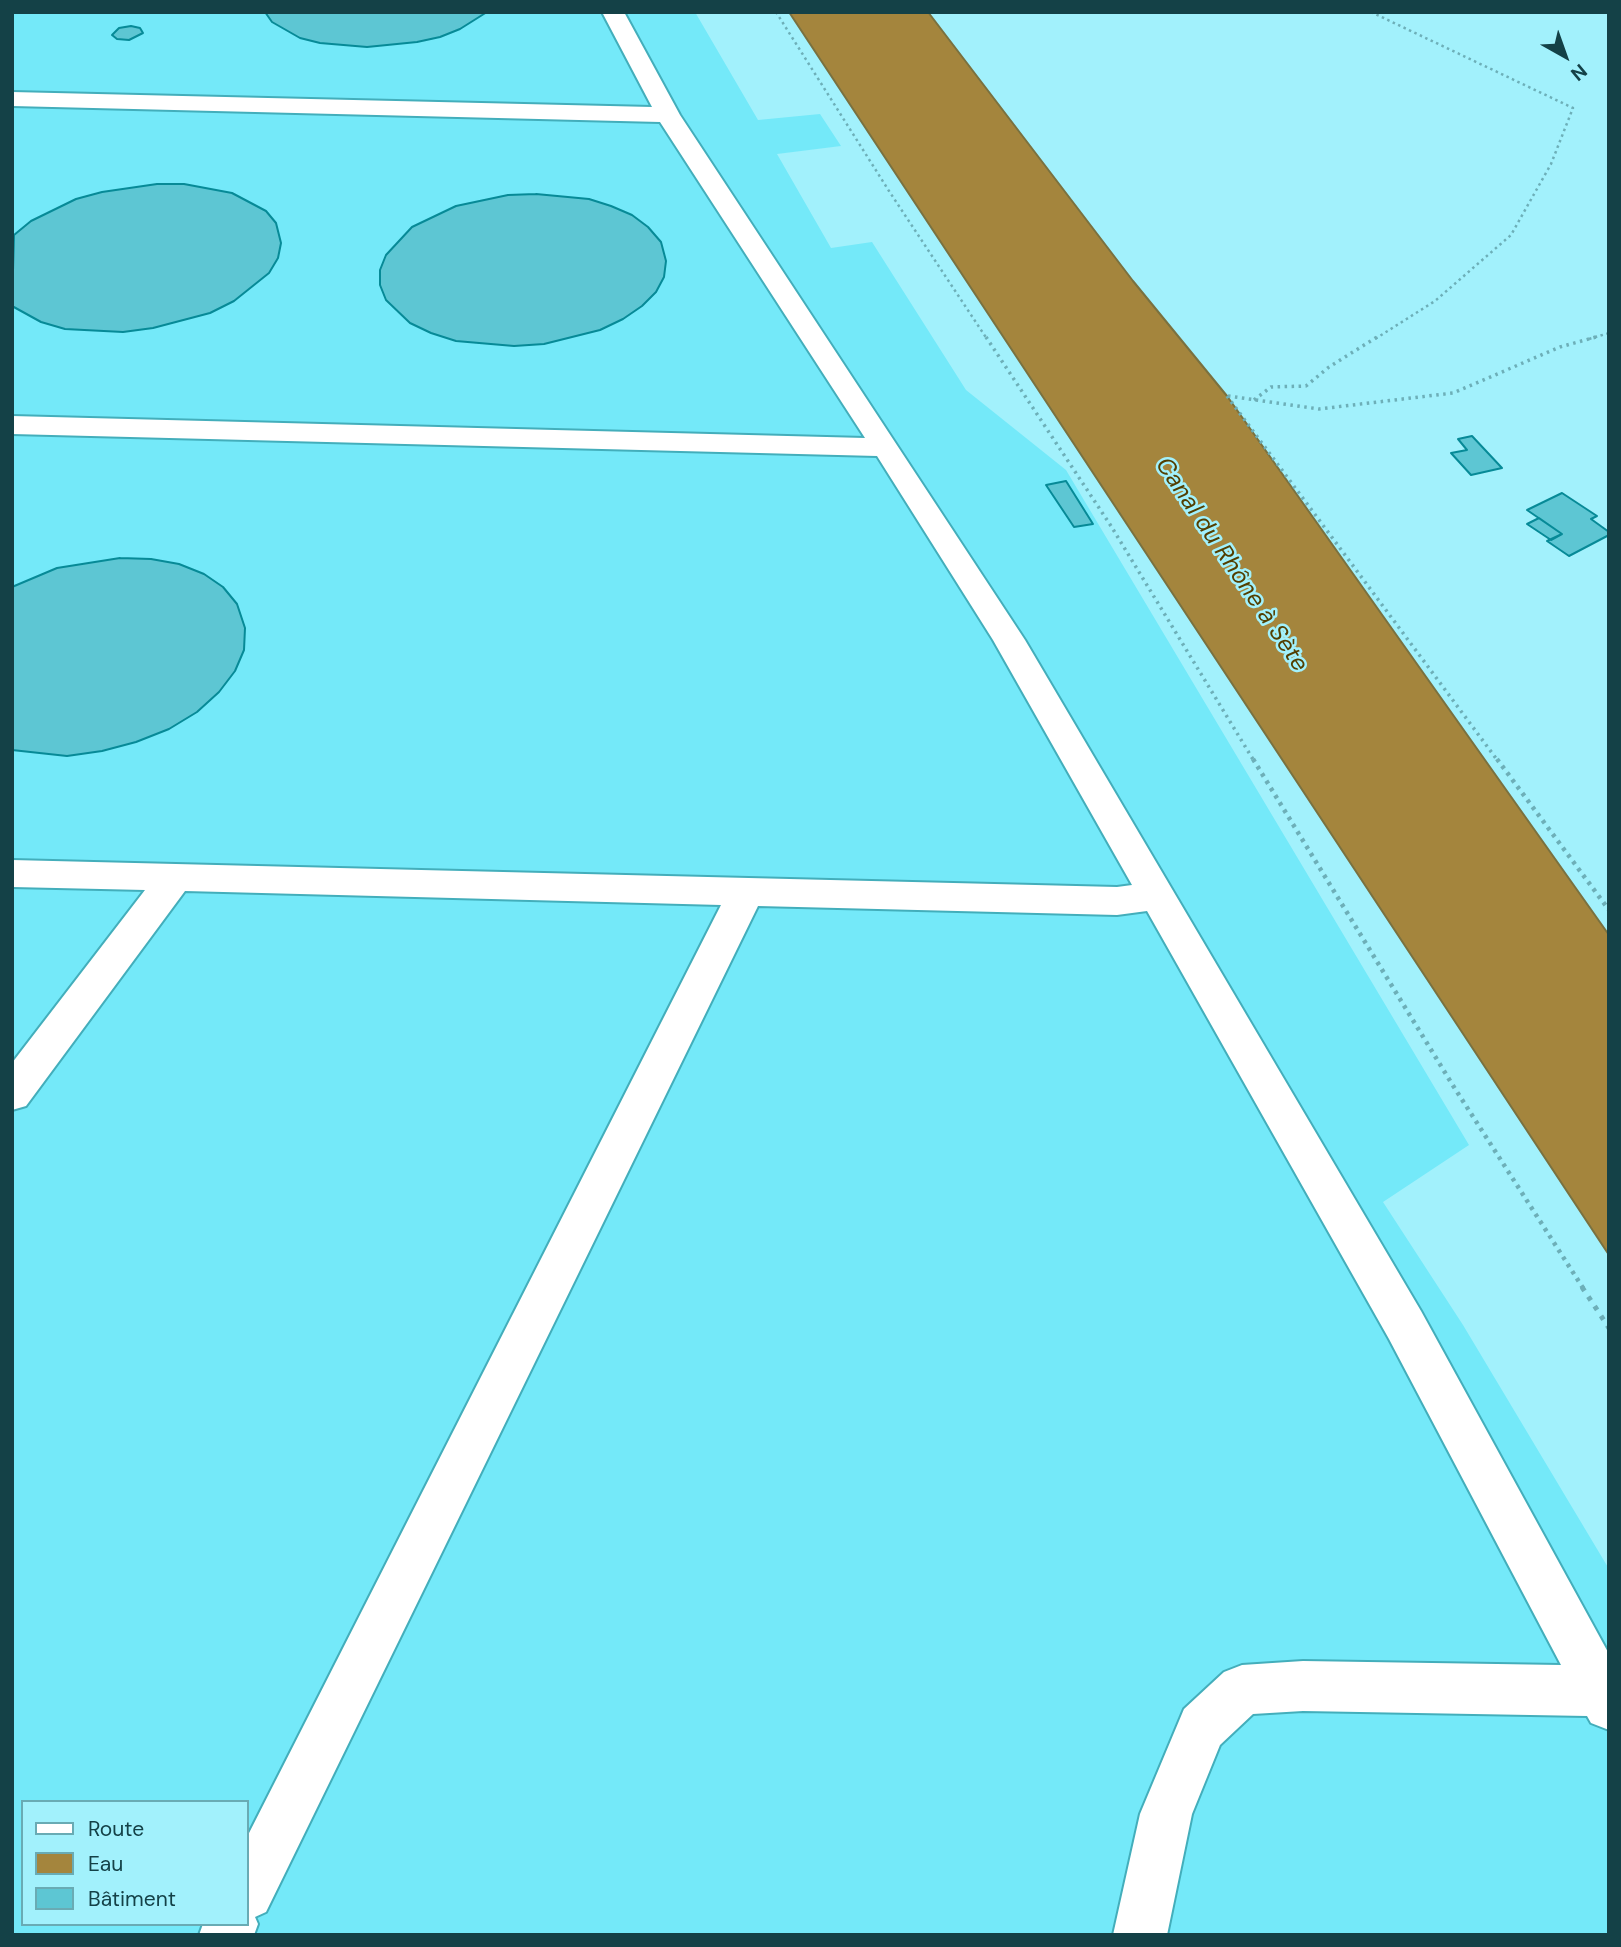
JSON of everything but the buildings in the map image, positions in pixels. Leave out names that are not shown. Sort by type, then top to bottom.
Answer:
[{"type":"lane","points":[[613,12],[668,116],[886,447],[1009,640],[1405,1325],[1605,1698]]},
{"type":"lane","points":[[12,99],[668,116]]},
{"type":"lane","points":[[12,425],[886,447]]},
{"type":"lane","points":[[12,873],[1117,901],[1158,896]]},
{"type":"lane","points":[[12,1094],[175,877]]},
{"type":"lane","points":[[248,1891],[746,892]]},
{"type":"lane","points":[[1140,1935],[1166,1814],[1202,1727],[1242,1690],[1304,1686],[1605,1698]]},
{"type":"path","points":[[776,12],[889,191],[1111,526],[1452,1084],[1609,1328]]},
{"type":"path","points":[[1254,400],[1271,387],[1306,386],[1329,367],[1435,301],[1511,235],[1551,164],[1573,108],[1371,12]]},
{"type":"path","points":[[1609,333],[1560,347],[1453,393],[1319,409],[1227,396],[1609,910]]},
{"type":"shaded area","points":[[12,12],[695,12],[758,120],[820,114],[841,146],[777,154],[831,248],[872,242],[966,390],[1066,470],[1469,1145],[1383,1202],[1463,1325],[1609,1569],[1609,1935],[12,1935]]},
{"type":"water","name":"Canal du Rhône à Sète","points":[[789,12],[928,12],[1133,281],[1227,396],[1609,935],[1609,1255]]}]
